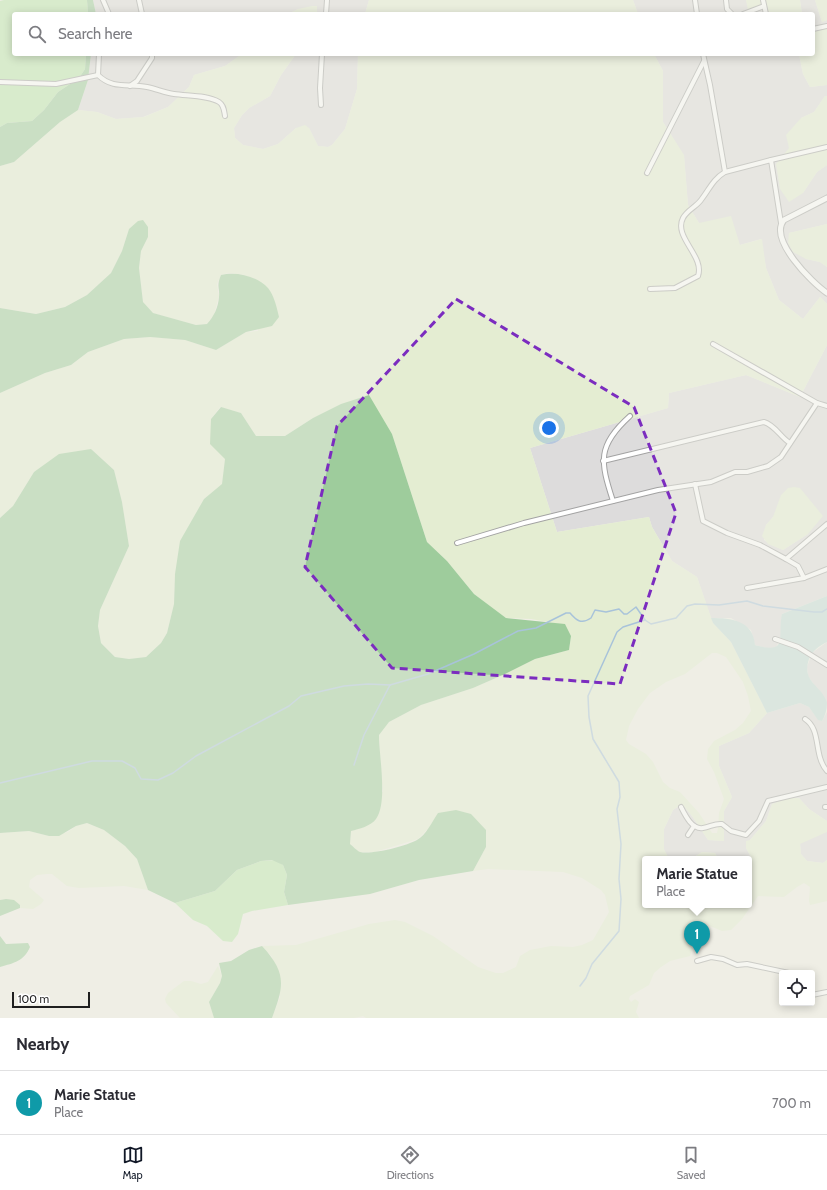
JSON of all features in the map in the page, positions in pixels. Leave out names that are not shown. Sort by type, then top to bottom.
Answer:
[{"type":"street","points":[[104,0],[108,12]]},
{"type":"street","points":[[139,0],[142,12]]},
{"type":"street","points":[[326,12],[327,0]]},
{"type":"street","points":[[695,0],[697,12]]},
{"type":"street","points":[[726,0],[727,9],[730,12]]},
{"type":"street","points":[[763,0],[766,12]]},
{"type":"street","points":[[748,12],[764,6]]},
{"type":"street","points":[[815,29],[827,26]]},
{"type":"street","points":[[99,56],[98,75],[104,81],[118,86],[147,87],[170,94],[212,100],[220,103],[224,107],[225,116]]},
{"type":"street","points":[[130,86],[137,81],[152,56]]},
{"type":"street","points":[[321,105],[320,88],[322,56]]},
{"type":"street","points":[[703,56],[725,172]]},
{"type":"street","points":[[647,172],[704,61]]},
{"type":"street","points":[[0,82],[56,84],[98,75]]},
{"type":"street","points":[[650,289],[675,288],[698,276],[700,271],[694,254],[682,230],[683,218],[700,201],[716,177],[725,172],[827,147]]},
{"type":"street","points":[[771,160],[781,223],[780,238],[789,254],[815,284],[827,293]]},
{"type":"street","points":[[781,223],[827,198]]},
{"type":"street","points":[[713,344],[817,402],[827,406]]},
{"type":"street","points":[[457,544],[524,523],[658,490],[711,482],[736,472],[748,472],[768,466],[781,457],[817,402]]},
{"type":"street","points":[[613,501],[605,476],[603,461],[606,446],[615,430],[630,416]]},
{"type":"street","points":[[603,461],[764,422],[774,429],[783,439],[790,443]]},
{"type":"street","points":[[694,484],[703,521],[716,528],[760,545],[786,559],[798,566],[804,578]]},
{"type":"street","points":[[786,559],[827,524]]},
{"type":"street","points":[[747,588],[804,578],[827,569]]},
{"type":"street","points":[[775,639],[798,647],[827,665]]},
{"type":"street","points":[[805,719],[812,723],[816,745],[827,771]]},
{"type":"street","points":[[681,807],[684,815],[694,826],[701,828],[722,824],[731,831],[746,835],[759,821],[768,801],[827,787]]},
{"type":"street","points":[[688,835],[694,826]]},
{"type":"street","points":[[697,961],[711,957],[723,959],[737,965],[748,964],[779,971]]},
{"type":"street","points":[[815,994],[827,992]]},
{"type":"highlighted area","points":[[456,299],[634,407],[676,513],[620,684],[392,668],[305,567],[337,426]]},
{"type":"shaded area","points":[[93,0],[369,0],[366,12],[318,12],[298,9],[292,12],[96,12]]},
{"type":"shaded area","points":[[633,0],[746,0],[749,10],[761,0],[766,0],[769,12],[637,12]]},
{"type":"shaded area","points":[[800,0],[815,0],[822,22],[827,20],[827,28],[815,31],[815,12],[802,12]]},
{"type":"shaded area","points":[[91,56],[239,56],[225,66],[194,75],[189,87],[168,107],[143,117],[116,119],[97,112],[78,110],[88,80]]},
{"type":"shaded area","points":[[295,56],[358,56],[357,89],[345,129],[332,145],[328,147],[318,146],[309,128],[296,128],[278,144],[263,149],[243,145],[235,138],[234,128],[242,115],[249,108],[270,96],[281,75]]},
{"type":"shaded area","points":[[655,56],[799,56],[803,74],[810,87],[827,85],[827,96],[825,96],[814,112],[801,118],[803,193],[817,172],[827,165],[827,224],[789,233],[806,259],[820,262],[827,267],[827,304],[820,297],[803,319],[779,300],[766,268],[761,239],[740,245],[699,223],[688,205],[684,156],[663,122],[663,71]]},
{"type":"shaded area","points":[[827,345],[827,596],[782,614],[781,639],[776,647],[770,649],[755,645],[751,630],[731,618],[711,618],[697,577],[672,561],[652,527],[649,517],[557,532],[530,448],[668,408],[669,393],[746,375],[800,397]],"holes":[[[773,517],[808,534],[783,550],[764,540],[766,525]]]},
{"type":"shaded area","points":[[827,596],[827,642],[814,651],[809,659],[807,667],[810,679],[821,692],[827,703],[825,715],[822,721],[818,720],[809,707],[800,703],[767,713],[731,642],[713,623],[711,618],[740,622],[750,630],[755,645],[773,647],[778,645],[780,642],[782,614]]},
{"type":"shaded area","points":[[827,642],[827,704],[808,676],[807,667],[812,653]]},
{"type":"shaded area","points":[[800,703],[809,707],[818,719],[822,721],[827,712],[827,821],[809,809],[799,798],[772,804],[766,821],[750,840],[746,848],[750,856],[716,856],[715,853],[702,852],[696,856],[667,856],[664,850],[664,829],[673,810],[682,804],[708,840],[724,841],[724,811],[732,797],[719,766],[719,746],[749,733],[767,713]]},
{"type":"shaded area","points":[[827,831],[827,860],[823,863],[807,861],[801,854],[800,843]]},
{"type":"green space","points":[[87,0],[88,12],[12,12],[12,56],[86,56],[85,69],[79,78],[58,92],[44,110],[32,121],[7,123],[0,127],[0,1]]},
{"type":"green space","points":[[87,0],[93,0],[96,12],[88,12]]},
{"type":"green space","points":[[369,0],[633,0],[637,12],[366,12]]},
{"type":"green space","points":[[746,0],[761,0],[762,6],[748,10]]},
{"type":"green space","points":[[766,0],[800,0],[802,12],[769,12]]},
{"type":"green space","points":[[815,0],[827,0],[827,20],[822,22]]},
{"type":"green space","points":[[317,6],[317,12],[292,12],[298,9]]},
{"type":"green space","points":[[827,28],[827,85],[810,87],[803,74],[799,56],[815,56],[815,31]]},
{"type":"green space","points":[[86,56],[91,56],[88,80],[78,110],[60,122],[14,162],[0,166],[0,127],[7,123],[32,121],[44,110],[58,92],[79,78],[85,69]]},
{"type":"green space","points":[[239,56],[295,56],[281,75],[270,96],[249,108],[242,115],[234,128],[235,138],[243,145],[263,149],[278,144],[296,128],[305,125],[309,128],[318,146],[328,147],[332,145],[345,129],[357,89],[358,56],[655,56],[663,71],[663,122],[684,155],[688,205],[699,223],[731,216],[740,245],[762,239],[766,268],[779,300],[803,319],[820,297],[827,304],[827,345],[800,397],[746,375],[669,393],[668,408],[530,448],[557,532],[649,517],[652,527],[672,561],[697,577],[713,623],[731,642],[767,713],[749,733],[719,746],[719,766],[732,797],[724,811],[724,841],[708,840],[682,804],[673,810],[664,829],[664,849],[668,856],[642,856],[642,908],[750,908],[742,919],[731,930],[722,931],[710,926],[705,927],[694,942],[690,956],[670,961],[661,967],[654,973],[649,985],[630,996],[629,999],[631,1002],[635,999],[639,1002],[636,1012],[639,1018],[366,1018],[363,1016],[354,1018],[272,1018],[280,997],[272,957],[262,946],[296,945],[369,924],[395,920],[405,922],[433,936],[478,967],[496,973],[503,973],[516,967],[520,956],[530,950],[551,946],[573,947],[593,940],[609,912],[605,895],[601,890],[582,878],[563,872],[488,869],[473,871],[486,847],[427,830],[418,839],[375,852],[359,852],[350,844],[351,831],[362,828],[383,791],[379,735],[389,722],[421,705],[473,688],[535,659],[569,650],[571,636],[565,625],[531,619],[506,618],[474,594],[447,561],[427,542],[392,434],[368,395],[313,418],[285,436],[256,436],[241,413],[220,407],[211,419],[225,459],[222,485],[204,499],[175,574],[174,604],[167,633],[161,643],[146,657],[129,659],[115,657],[101,643],[98,626],[100,610],[129,546],[122,502],[114,470],[91,449],[34,472],[13,506],[0,518],[0,393],[45,373],[71,365],[88,352],[124,339],[150,337],[185,340],[216,350],[246,332],[258,331],[255,280],[244,275],[229,273],[221,275],[217,284],[219,296],[214,315],[207,324],[196,325],[152,313],[143,302],[139,268],[141,251],[148,237],[129,229],[122,251],[111,273],[87,295],[65,307],[36,314],[0,308],[0,166],[14,162],[60,122],[78,110],[97,112],[116,119],[144,117],[168,107],[189,87],[194,75],[225,66]],"holes":[[[712,653],[717,653],[726,657],[743,682],[751,711],[743,723],[735,730],[714,741],[708,749],[707,759],[714,772],[724,799],[719,813],[717,833],[712,833],[699,813],[680,792],[670,788],[663,782],[653,762],[646,754],[629,744],[626,740],[629,726],[638,709],[650,693],[666,682],[685,674]]]},
{"type":"green space","points":[[825,96],[827,96],[827,165],[817,172],[803,193],[789,202],[780,189],[776,164],[789,148],[786,135],[801,118],[814,112]]},
{"type":"green space","points":[[143,220],[148,227],[148,237],[141,251],[139,268],[143,302],[153,313],[196,325],[207,324],[214,315],[218,305],[218,285],[221,275],[240,274],[258,280],[268,288],[274,298],[279,317],[272,326],[246,332],[216,350],[185,340],[150,337],[124,339],[88,352],[71,365],[45,373],[0,393],[0,308],[36,314],[65,307],[87,295],[111,273],[122,251],[129,229],[138,221]]},
{"type":"green space","points":[[827,224],[827,267],[820,262],[806,259],[793,252],[788,243],[789,233]]},
{"type":"green space","points":[[369,395],[392,434],[427,542],[447,561],[474,594],[506,618],[565,624],[571,636],[569,650],[535,659],[473,688],[421,705],[389,722],[379,735],[382,779],[382,802],[380,812],[371,824],[351,831],[350,844],[360,852],[365,853],[405,845],[420,838],[429,828],[438,813],[456,810],[471,814],[486,830],[486,847],[473,871],[419,880],[370,894],[288,905],[284,892],[287,875],[283,865],[272,860],[261,861],[237,870],[215,891],[175,903],[148,890],[137,859],[125,846],[104,830],[87,823],[76,826],[59,836],[49,836],[29,831],[0,833],[0,518],[13,506],[34,472],[59,454],[91,449],[114,470],[122,502],[129,546],[100,610],[98,626],[101,643],[115,657],[129,659],[146,657],[161,643],[167,633],[174,604],[175,574],[180,541],[204,499],[222,484],[225,459],[210,444],[211,419],[221,407],[241,413],[256,436],[285,436],[313,418],[341,404]]},
{"type":"green space","points":[[788,488],[800,488],[823,516],[808,534],[783,550],[768,544],[762,536],[766,525],[773,517],[781,495]]},
{"type":"green space","points":[[787,798],[799,798],[809,809],[827,821],[827,832],[800,844],[801,854],[807,861],[823,863],[827,860],[827,901],[810,905],[810,887],[804,883],[784,897],[758,896],[752,905],[752,856],[750,856],[746,848],[746,841],[750,840],[766,821],[772,804]]},
{"type":"green space","points":[[87,823],[104,830],[125,846],[137,859],[148,890],[124,886],[79,888],[67,886],[52,874],[47,874],[37,875],[30,880],[29,887],[44,900],[33,909],[20,908],[20,905],[6,899],[0,900],[0,833],[29,831],[49,836],[68,832],[76,826]]},
{"type":"green space","points":[[702,852],[715,853],[716,856],[696,856]]},
{"type":"green space","points":[[275,860],[283,865],[287,875],[284,892],[288,905],[243,914],[238,934],[232,942],[223,941],[207,926],[193,920],[175,903],[215,891],[237,870],[261,861]]},
{"type":"green space","points":[[0,900],[14,900],[20,905],[20,908],[0,916]]},
{"type":"green space","points":[[0,936],[6,944],[28,943],[30,947],[28,952],[14,963],[0,967]]},
{"type":"green space","points":[[262,946],[276,964],[281,980],[279,997],[272,1018],[214,1018],[209,1002],[220,983],[222,976],[219,963],[231,961],[249,950]]},
{"type":"green space","points":[[218,966],[222,976],[220,983],[209,1002],[214,1018],[180,1018],[166,1003],[165,999],[168,993],[184,981],[191,981],[201,984],[208,982]]},
{"type":"waterway","points":[[0,783],[92,761],[122,761],[135,768],[141,779],[158,780],[173,773],[196,756],[289,706],[301,696],[344,686],[368,684],[390,685],[428,674],[474,654],[518,631],[536,628],[566,613],[570,613],[579,621],[584,621],[591,618],[595,610],[606,612],[619,609],[624,614],[627,614],[636,607],[645,620],[651,624],[676,618],[687,606],[695,604],[719,605],[747,601],[763,606],[814,612],[822,612],[827,609]]},
{"type":"waterway","points":[[580,986],[586,978],[592,964],[619,931],[621,899],[619,879],[621,844],[617,809],[620,797],[619,782],[593,739],[589,717],[588,696],[617,632],[623,627],[645,620]]},
{"type":"waterway","points":[[354,765],[364,735],[390,685]]},
{"type":"place","name":"Marie Statue","points":[[697,954]]}]
